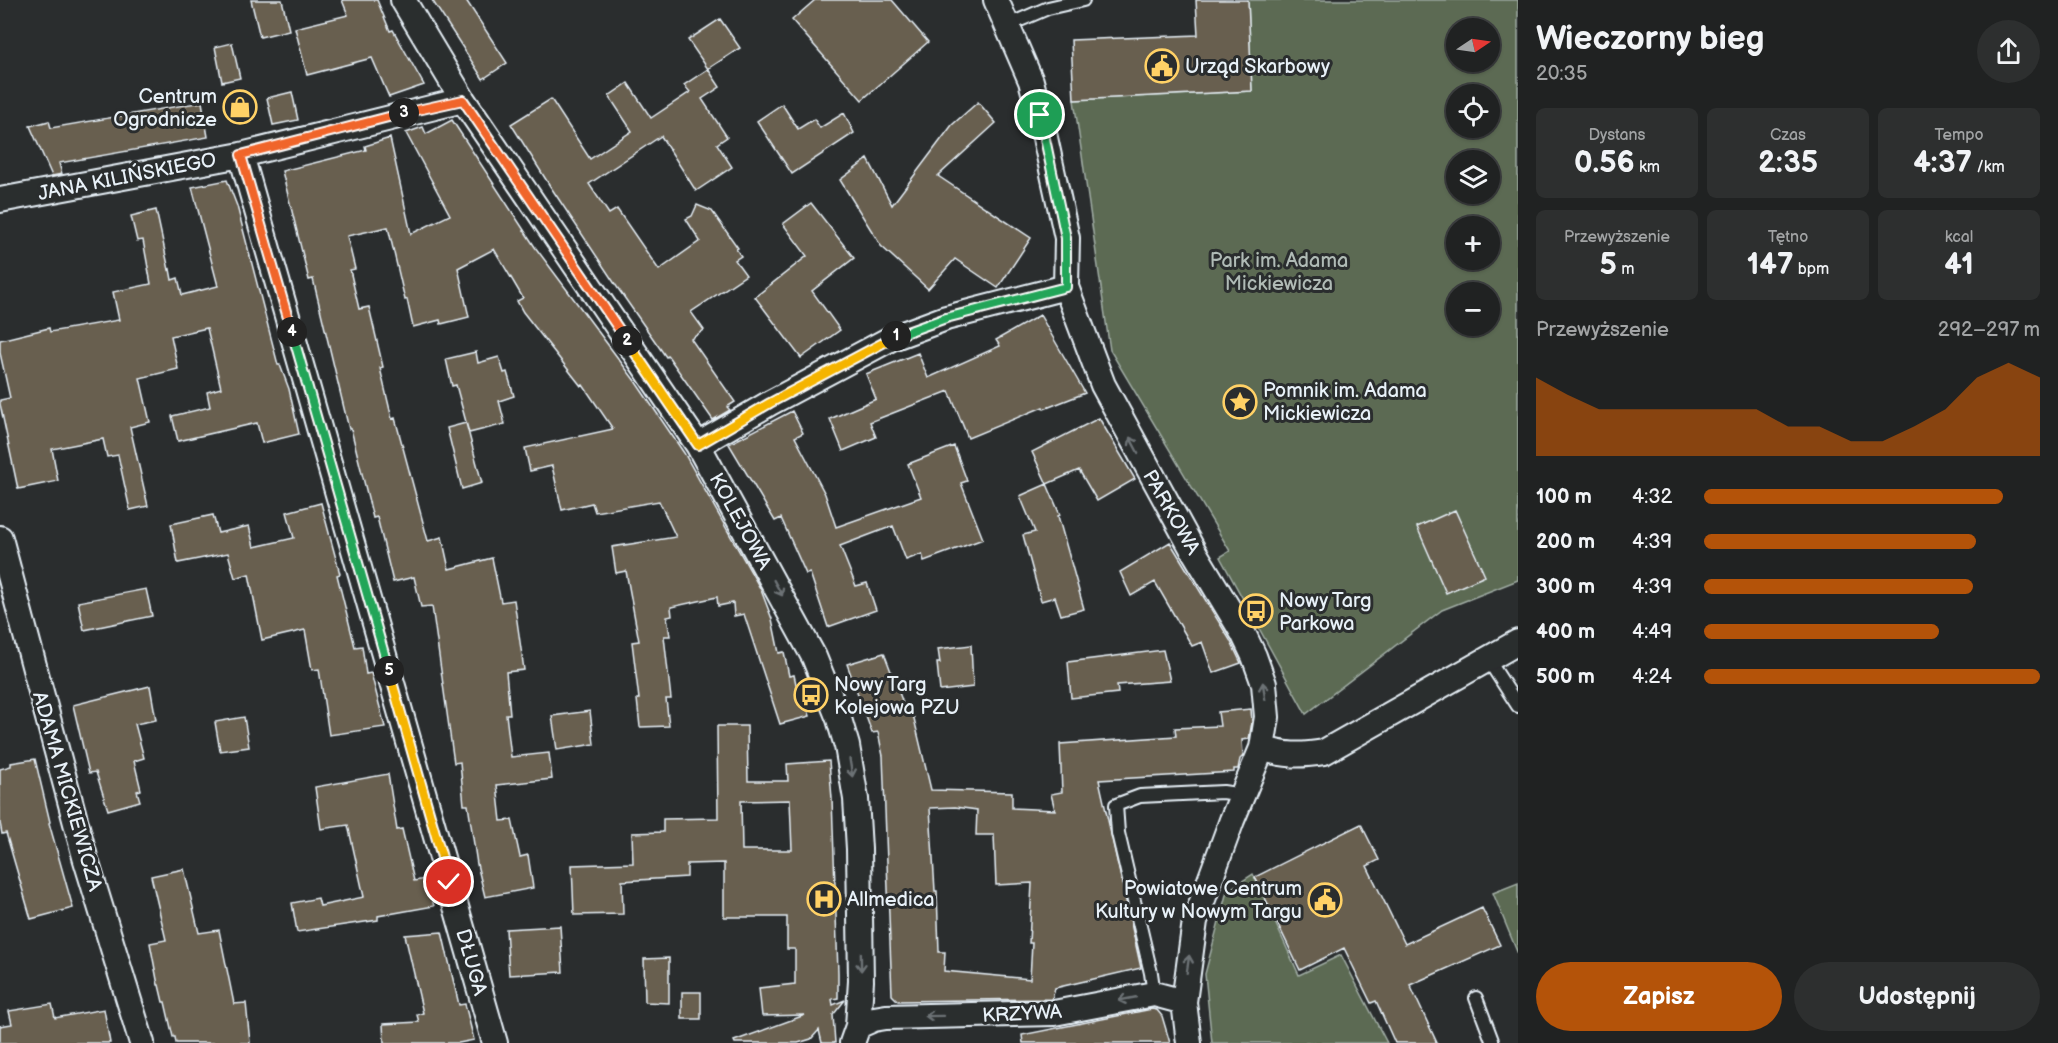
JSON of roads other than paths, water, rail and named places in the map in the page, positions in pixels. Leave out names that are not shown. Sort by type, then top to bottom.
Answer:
[{"type":"street","name":"KOLEJOWA","points":[[403,0],[463,100],[698,445],[814,657],[848,746],[856,799],[861,981],[855,1034]]},
{"type":"street","name":"PARKOWA","points":[[996,0],[1030,81],[1053,168],[1066,238],[1066,287],[1103,385],[1148,470],[1254,656],[1264,684],[1267,717],[1262,748],[1195,921],[1184,1002],[1189,1043]]},
{"type":"street","name":"JANA KILIŃSKIEGO","points":[[0,200],[241,155],[463,100]]},
{"type":"street","name":"DŁUGA","points":[[241,155],[495,1043]]},
{"type":"street","points":[[698,445],[770,403],[892,338],[946,318],[1066,287]]},
{"type":"street","name":"ADAMA MICKIEWICZA","points":[[0,538],[85,857],[142,1043]]},
{"type":"street","points":[[1262,748],[1279,754],[1300,756],[1324,752],[1486,658],[1518,642]]},
{"type":"street","name":"KRZYWA","points":[[855,1034],[874,1018],[1054,1014],[1154,994],[1184,1002]]},
{"type":"lane","points":[[1006,26],[1048,8],[1083,0]]},
{"type":"lane","points":[[1486,658],[1518,706]]},
{"type":"lane","points":[[1154,994],[1118,833],[1116,805],[1140,796],[1223,792],[1243,795]]},
{"type":"lane","points":[[1476,998],[1493,1043]]},
{"type":"place","name":"Urząd Skarbowy","points":[[1162,66]]},
{"type":"place","name":"Centrum Ogrodnicze","points":[[240,107]]},
{"type":"place","name":"Pomnik im. Adama Mickiewicza","points":[[1240,402]]},
{"type":"place","name":"Nowy Targ Parkowa","points":[[1256,611]]},
{"type":"place","name":"Nowy Targ Kolejowa PZU","points":[[811,695]]},
{"type":"place","name":"Allmedica","points":[[824,899]]},
{"type":"place","name":"Powiatowe Centrum Kultury w Nowym Targu","points":[[1325,900]]},
{"type":"park label","name":"Park im. Adama Mickiewicza","points":[[1279,272]]}]
